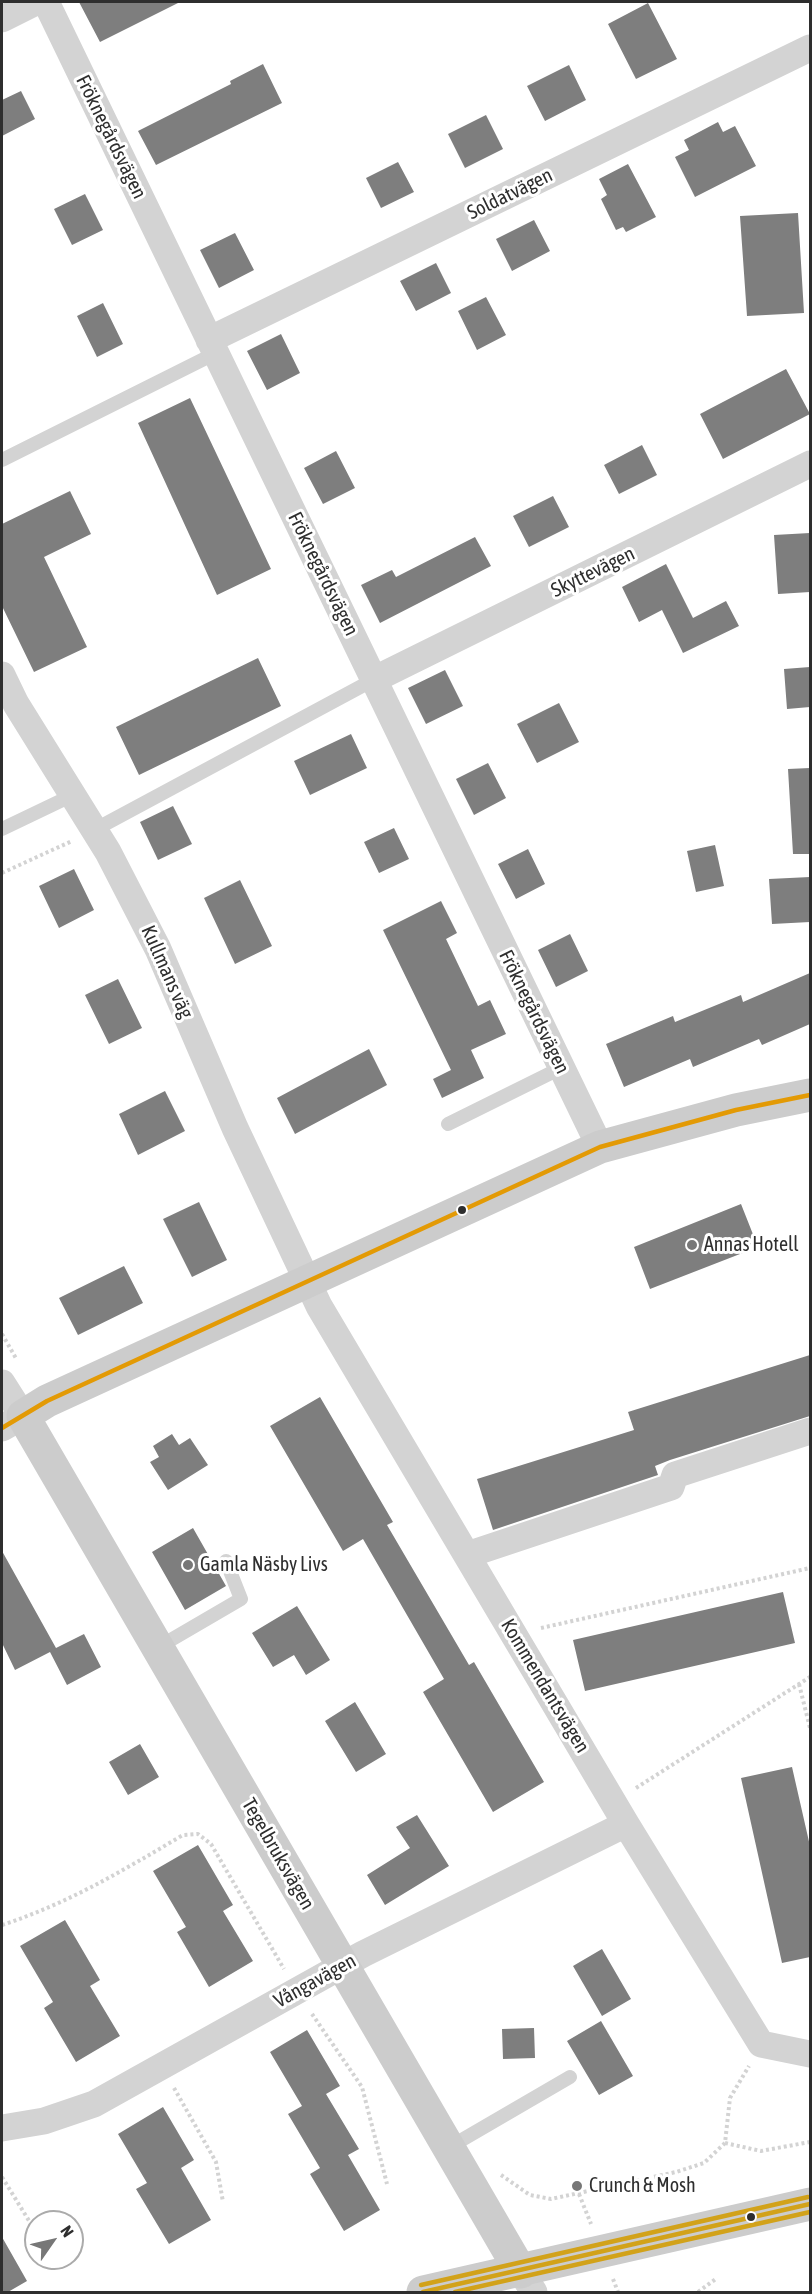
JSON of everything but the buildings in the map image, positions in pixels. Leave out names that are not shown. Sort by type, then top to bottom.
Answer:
[{"type":"street","points":[[2,19],[36,2]]},
{"type":"street","name":"Fröknegårdsvägen","points":[[46,2],[600,1147]]},
{"type":"street","name":"Soldatvägen","points":[[213,347],[810,48]]},
{"type":"street","name":"Skyttevägen","points":[[375,679],[810,464]]},
{"type":"street","name":"Kullmans väg","points":[[2,675],[94,830],[158,949],[235,1128],[308,1282]]},
{"type":"street","points":[[2,1383],[12,1422],[48,1401],[600,1147],[736,1110],[810,1095]]},
{"type":"street","name":"Kommendantsvägen","points":[[308,1282],[620,1813],[761,2044]]},
{"type":"street","name":"Tegelbruksvägen","points":[[12,1422],[157,1648],[343,1966],[459,2142],[527,2282]]},
{"type":"street","points":[[467,1555],[671,1487],[675,1475],[810,1431]]},
{"type":"street","name":"Vångavägen","points":[[2,2128],[44,2121],[94,2104],[620,1813]]},
{"type":"street","points":[[761,2044],[810,2054]]},
{"type":"street","points":[[423,2292],[527,2282],[810,2204]]},
{"type":"lane","points":[[2,460],[213,347]]},
{"type":"lane","points":[[94,830],[375,679]]},
{"type":"lane","points":[[2,829],[73,795]]},
{"type":"lane","points":[[448,1124],[561,1068]]},
{"type":"lane","points":[[157,1648],[241,1599],[226,1561]]},
{"type":"lane","points":[[459,2142],[570,2077]]},
{"type":"path","points":[[2,873],[94,830]]},
{"type":"path","points":[[2,1334],[18,1361]]},
{"type":"path","points":[[514,1634],[810,1568]]},
{"type":"path","points":[[620,1813],[810,1677]]},
{"type":"path","points":[[799,1684],[810,1728]]},
{"type":"path","points":[[2,1925],[43,1911],[88,1891],[183,1835],[198,1834],[211,1844],[297,1991],[362,2087],[387,2184]]},
{"type":"path","points":[[459,2142],[530,2195],[551,2199],[665,2175],[704,2163],[725,2143],[730,2098],[761,2044]]},
{"type":"path","points":[[162,2067],[216,2162],[223,2202]]},
{"type":"path","points":[[725,2143],[761,2151],[810,2142]]},
{"type":"path","points":[[2,2177],[24,2213]]},
{"type":"path","points":[[698,2292],[717,2278]]},
{"type":"transit line","points":[[2,1428],[47,1401],[600,1147],[736,1110],[810,1095]]},
{"type":"transit line","points":[[421,2285],[808,2197]]},
{"type":"transit line","points":[[423,2292],[810,2204]]},
{"type":"transit line","points":[[455,2292],[810,2212]]},
{"type":"place","name":"Annas Hotell","points":[[692,1245]]},
{"type":"place","name":"Gamla Näsby Livs","points":[[188,1565]]},
{"type":"place","name":"Crunch & Mosh","points":[[577,2186]]}]
